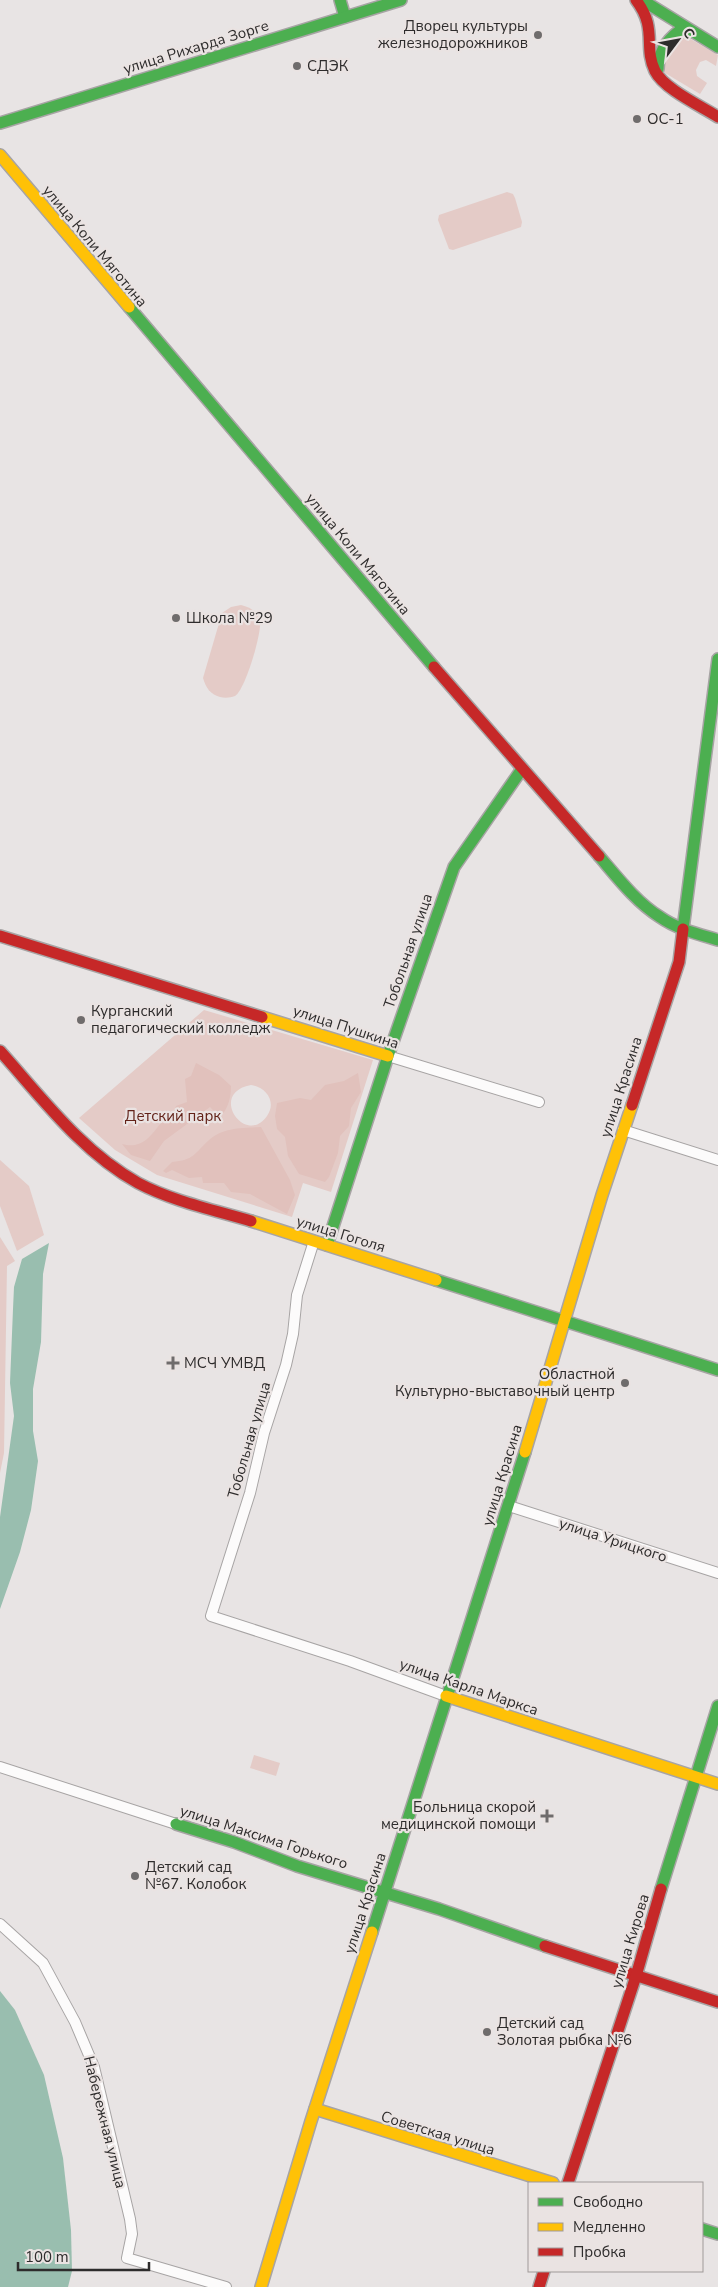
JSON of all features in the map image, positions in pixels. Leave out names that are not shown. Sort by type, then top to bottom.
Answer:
[{"type":"main road","points":[[340,0],[345,17]]},
{"type":"main road","name":"улица Рихарда Зорге","points":[[0,123],[401,0]]},
{"type":"main road","points":[[636,0],[648,17],[651,30],[653,63],[659,77],[718,117]]},
{"type":"main road","points":[[642,0],[718,48]]},
{"type":"main road","points":[[659,77],[657,62],[659,55],[671,36],[679,31],[693,32]]},
{"type":"main road","name":"улица Коли Мяготина","points":[[0,155],[522,769],[629,891],[660,917],[683,929],[718,940]]},
{"type":"main road","name":"улица Красина","points":[[261,2287],[384,1890],[509,1506],[623,1130],[678,962],[718,659]]},
{"type":"main road","name":"Тобольная улица","points":[[327,1244],[388,1056],[454,867],[522,769]]},
{"type":"main road","name":"улица Пушкина","points":[[0,936],[388,1056]]},
{"type":"main road","name":"улица Гоголя","points":[[0,1051],[73,1131],[108,1163],[138,1182],[170,1196],[327,1244],[718,1370]]},
{"type":"main road","name":"улица Карла Маркса","points":[[446,1696],[718,1784]]},
{"type":"main road","name":"улица Кирова","points":[[568,2182],[636,1976],[695,1776],[718,1706]]},
{"type":"main road","name":"улица Максима Горького","points":[[176,1824],[234,1842],[297,1866],[384,1890],[718,2002]]},
{"type":"main road","name":"Советская улица","points":[[315,2110],[550,2182]]},
{"type":"main road","points":[[703,2229],[718,2234]]},
{"type":"main road","points":[[540,2287],[544,2272]]},
{"type":"street","name":"улица Пушкина","points":[[388,1056],[539,1102]]},
{"type":"street","points":[[623,1130],[718,1160]]},
{"type":"street","name":"Тобольная улица","points":[[211,1616],[250,1493],[264,1432],[286,1366],[293,1334],[296,1295],[314,1241]]},
{"type":"street","name":"улица Урицкого","points":[[509,1506],[718,1573]]},
{"type":"street","name":"улица Карла Маркса","points":[[211,1616],[382,1672],[446,1696]]},
{"type":"street","name":"улица Максима Горького","points":[[1,1771],[176,1824]]},
{"type":"street","name":"Набережная улица","points":[[0,1924],[43,1963],[75,2022],[94,2067],[130,2219],[132,2234],[128,2258],[226,2287]]},
{"type":"green space","points":[[683,37],[689,38],[718,55],[716,66],[706,60],[700,62],[696,70],[697,76],[707,83],[700,94],[665,73],[663,66],[678,41]]},
{"type":"green space","points":[[507,192],[513,194],[515,198],[522,222],[521,227],[453,250],[449,249],[438,220],[439,215]]},
{"type":"green space","points":[[241,605],[253,610],[259,618],[258,637],[248,673],[239,692],[233,697],[220,697],[209,690],[203,678],[222,613],[231,607]]},
{"type":"green space","name":"Детский парк","points":[[204,1010],[373,1060],[331,1192],[303,1183],[292,1217],[157,1175],[115,1150],[79,1118]],"holes":[[[251,1085],[265,1092],[271,1106],[267,1116],[258,1124],[249,1125],[241,1122],[235,1115],[231,1106],[232,1098],[238,1090]]]},
{"type":"green space","points":[[196,1063],[219,1075],[231,1086],[228,1103],[223,1114],[220,1117],[210,1107],[164,1141],[150,1161],[131,1155],[122,1144],[135,1145],[146,1140],[163,1120],[171,1121],[176,1106],[187,1102],[185,1079],[191,1076]]},
{"type":"green space","points":[[358,1073],[361,1092],[351,1108],[349,1126],[340,1136],[338,1153],[329,1177],[325,1182],[299,1174],[288,1156],[285,1137],[277,1129],[275,1116],[277,1103],[300,1098],[311,1100],[325,1085],[344,1081]]},
{"type":"green space","points":[[261,1127],[290,1180],[295,1195],[287,1214],[250,1194],[231,1192],[224,1183],[203,1183],[202,1177],[189,1178],[172,1170],[166,1173],[163,1171],[172,1162],[185,1160],[193,1156],[208,1141],[220,1133],[233,1129]]},
{"type":"green space","points":[[0,1160],[29,1186],[44,1235],[17,1251],[0,1206]]},
{"type":"green space","points":[[0,1237],[15,1261],[7,1266],[4,1453],[0,1473]]},
{"type":"green space","points":[[254,1755],[280,1763],[276,1776],[250,1768]]},
{"type":"shaded area","points":[[49,1243],[43,1274],[41,1342],[33,1389],[33,1431],[38,1461],[31,1510],[20,1552],[0,1609],[0,1517],[14,1416],[10,1383],[14,1287],[22,1259]]},
{"type":"shaded area","points":[[0,1991],[15,2010],[44,2075],[63,2158],[71,2230],[72,2271],[68,2287],[0,2287]]},
{"type":"traffic: fast","points":[[340,0],[345,17]]},
{"type":"traffic: fast","points":[[0,123],[401,0]]},
{"type":"traffic: fast","points":[[642,0],[718,47]]},
{"type":"traffic: fast","points":[[658,69],[661,53],[670,39],[679,31],[693,32]]},
{"type":"traffic: fast","points":[[129,307],[434,667]]},
{"type":"traffic: fast","points":[[683,929],[718,659]]},
{"type":"traffic: fast","points":[[327,1245],[388,1056],[454,867],[522,769]]},
{"type":"traffic: fast","points":[[599,856],[627,889],[651,911],[681,928],[718,940]]},
{"type":"traffic: fast","points":[[436,1280],[718,1370]]},
{"type":"traffic: fast","points":[[372,1932],[525,1452]]},
{"type":"traffic: fast","points":[[661,1889],[718,1706]]},
{"type":"traffic: fast","points":[[176,1824],[234,1842],[297,1866],[439,1909],[545,1946]]},
{"type":"traffic: fast","points":[[703,2229],[718,2234]]},
{"type":"traffic: slow","points":[[0,155],[129,307]]},
{"type":"traffic: slow","points":[[262,1017],[388,1056]]},
{"type":"traffic: slow","points":[[525,1452],[602,1195],[632,1105]]},
{"type":"traffic: slow","points":[[251,1221],[436,1280]]},
{"type":"traffic: slow","points":[[446,1696],[718,1784]]},
{"type":"traffic: slow","points":[[261,2287],[311,2121],[372,1932]]},
{"type":"traffic: slow","points":[[315,2109],[550,2182]]},
{"type":"traffic: jam","points":[[636,0],[647,20],[650,53],[655,71],[674,91],[718,117]]},
{"type":"traffic: jam","points":[[434,667],[599,856]]},
{"type":"traffic: jam","points":[[632,1105],[679,962],[683,929]]},
{"type":"traffic: jam","points":[[0,936],[262,1017]]},
{"type":"traffic: jam","points":[[0,1051],[64,1123],[99,1156],[118,1170],[138,1183],[165,1195],[251,1221]]},
{"type":"traffic: jam","points":[[568,2182],[636,1976],[661,1889]]},
{"type":"traffic: jam","points":[[545,1946],[718,2002]]},
{"type":"traffic: jam","points":[[539,2287],[544,2272]]},
{"type":"place","name":"Дворец культуры железнодорожников","points":[[538,35]]},
{"type":"place","name":"СДЭК","points":[[297,66]]},
{"type":"place","name":"ОС-1","points":[[637,119]]},
{"type":"place","name":"Школа №29","points":[[176,618]]},
{"type":"place","name":"Курганский педагогический колледж","points":[[81,1020]]},
{"type":"place","name":"МСЧ УМВД","points":[[173,1363]]},
{"type":"place","name":"Областной Культурно-выставочный центр","points":[[625,1383]]},
{"type":"place","name":"Больница скорой медицинской помощи","points":[[547,1816]]},
{"type":"place","name":"Детский сад №67. Колобок","points":[[135,1876]]},
{"type":"place","name":"Детский сад Золотая рыбка №6","points":[[487,2032]]}]
